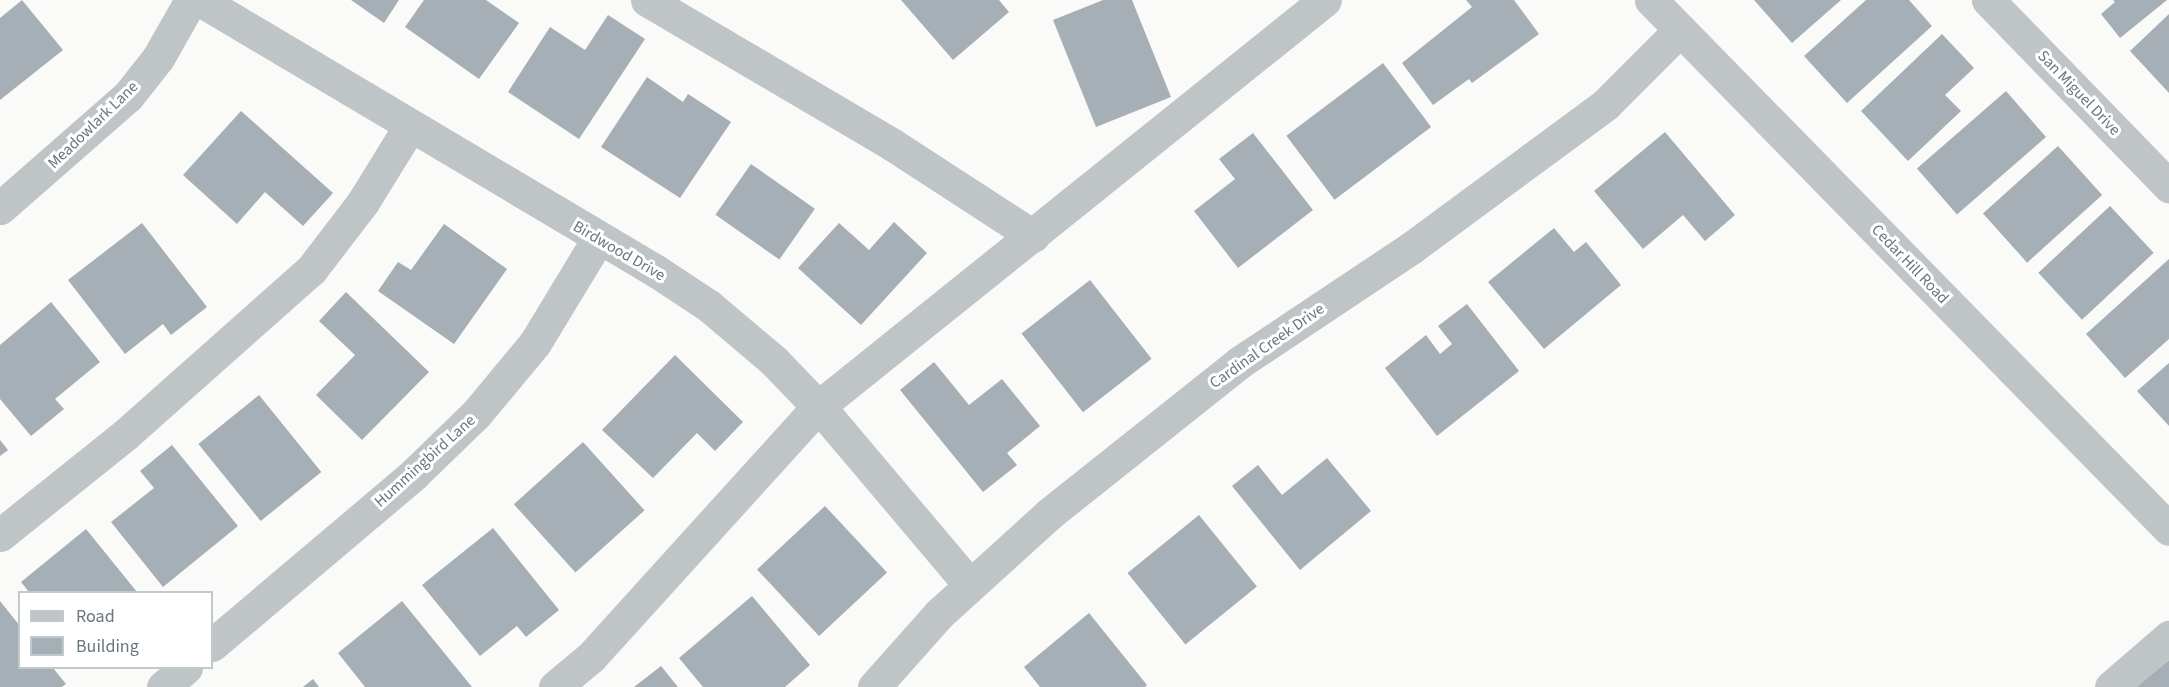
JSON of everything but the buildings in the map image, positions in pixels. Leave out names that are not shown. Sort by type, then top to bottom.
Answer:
[{"type":"street","name":"Meadowlark Lane","points":[[0,208],[128,96],[158,58],[191,0]]},
{"type":"street","name":"Birdwood Drive","points":[[200,0],[598,239],[656,271],[709,306],[774,361],[819,406],[970,585]]},
{"type":"street","points":[[647,0],[893,145],[1033,236]]},
{"type":"street","points":[[555,687],[591,657],[819,406],[1325,0]]},
{"type":"street","name":"Cedar Hill Road","points":[[1651,0],[2169,529]]},
{"type":"street","name":"San Miguel Drive","points":[[1988,0],[2169,186]]},
{"type":"street","name":"Cardinal Creek Drive","points":[[874,687],[970,585],[1049,514],[1240,362],[1411,248],[1606,104],[1680,30]]},
{"type":"street","points":[[0,535],[126,434],[311,270],[363,202],[410,126]]},
{"type":"street","name":"Hummingbird Lane","points":[[213,644],[414,474],[476,414],[535,343],[598,239]]},
{"type":"street","points":[[2111,687],[2169,637]]},
{"type":"street","points":[[163,687],[185,669]]}]
